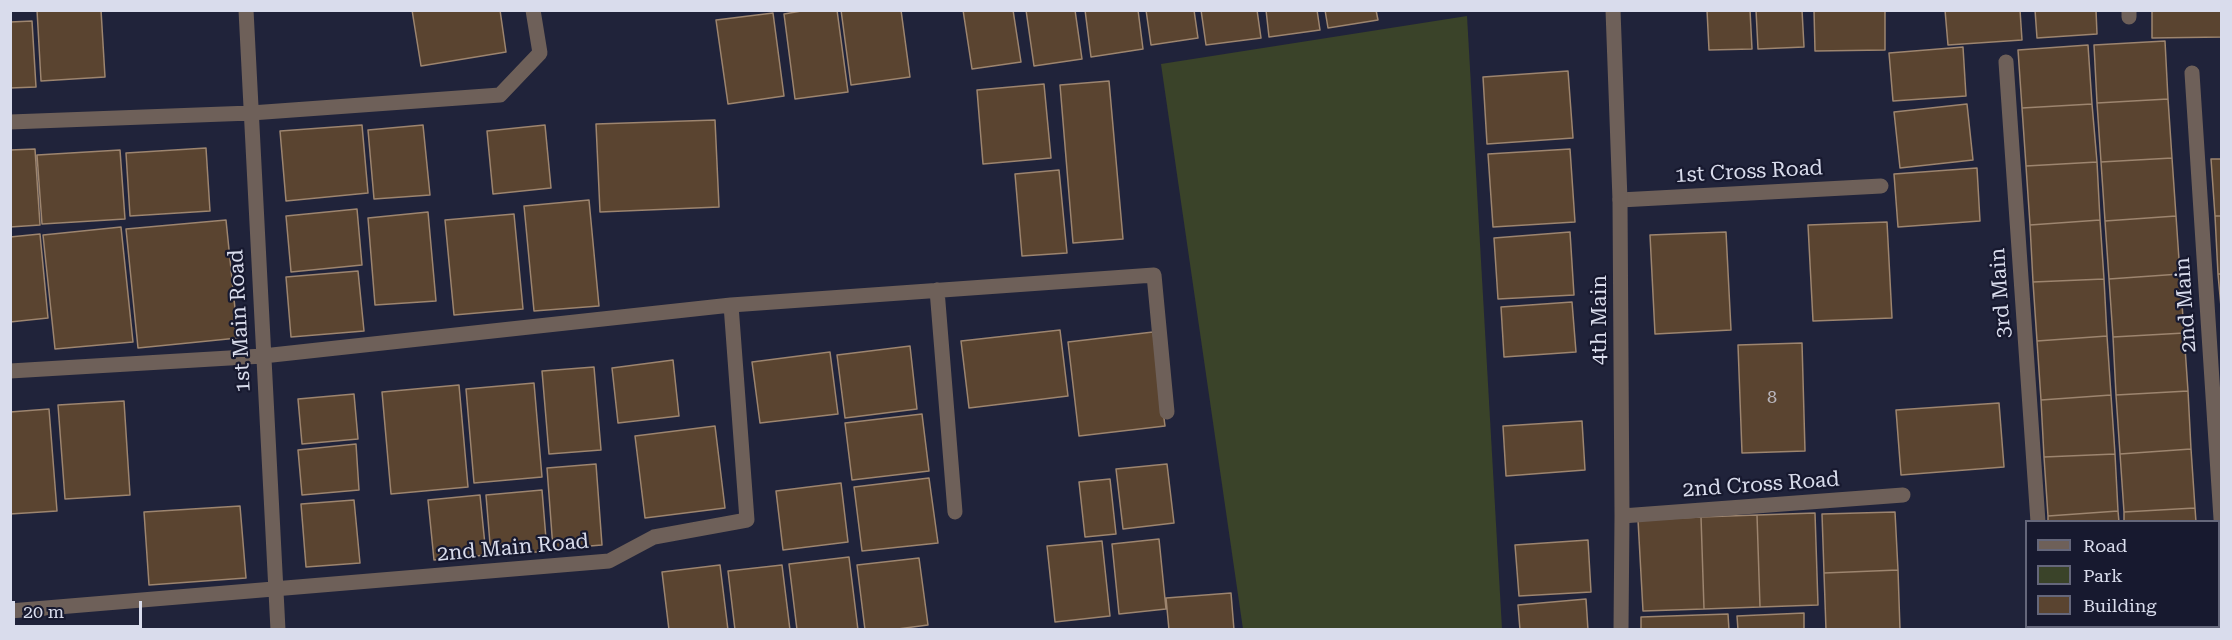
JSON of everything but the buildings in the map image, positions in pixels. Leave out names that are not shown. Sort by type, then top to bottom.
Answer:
[{"type":"street","name":"1st Main Road","points":[[246,10],[278,630]]},
{"type":"street","points":[[10,122],[251,113],[500,95],[540,53],[533,10]]},
{"type":"street","name":"4th Main","points":[[1612,10],[1620,200],[1621,630]]},
{"type":"street","name":"3rd Main","points":[[2006,62],[2038,520]]},
{"type":"street","name":"2nd Main","points":[[2192,74],[2222,534]]},
{"type":"street","name":"1st Cross Road","points":[[1620,200],[1881,186]]},
{"type":"street","points":[[10,371],[263,356],[731,305],[1154,275],[1167,412]]},
{"type":"street","points":[[937,290],[955,512]]},
{"type":"street","name":"2nd Main Road","points":[[276,590],[609,561],[654,537],[747,520],[731,305]]},
{"type":"street","name":"2nd Cross Road","points":[[1622,516],[1903,495]]},
{"type":"street","points":[[10,611],[276,590]]},
{"type":"green space","points":[[1467,16],[1502,629],[1243,629],[1161,64]]}]
